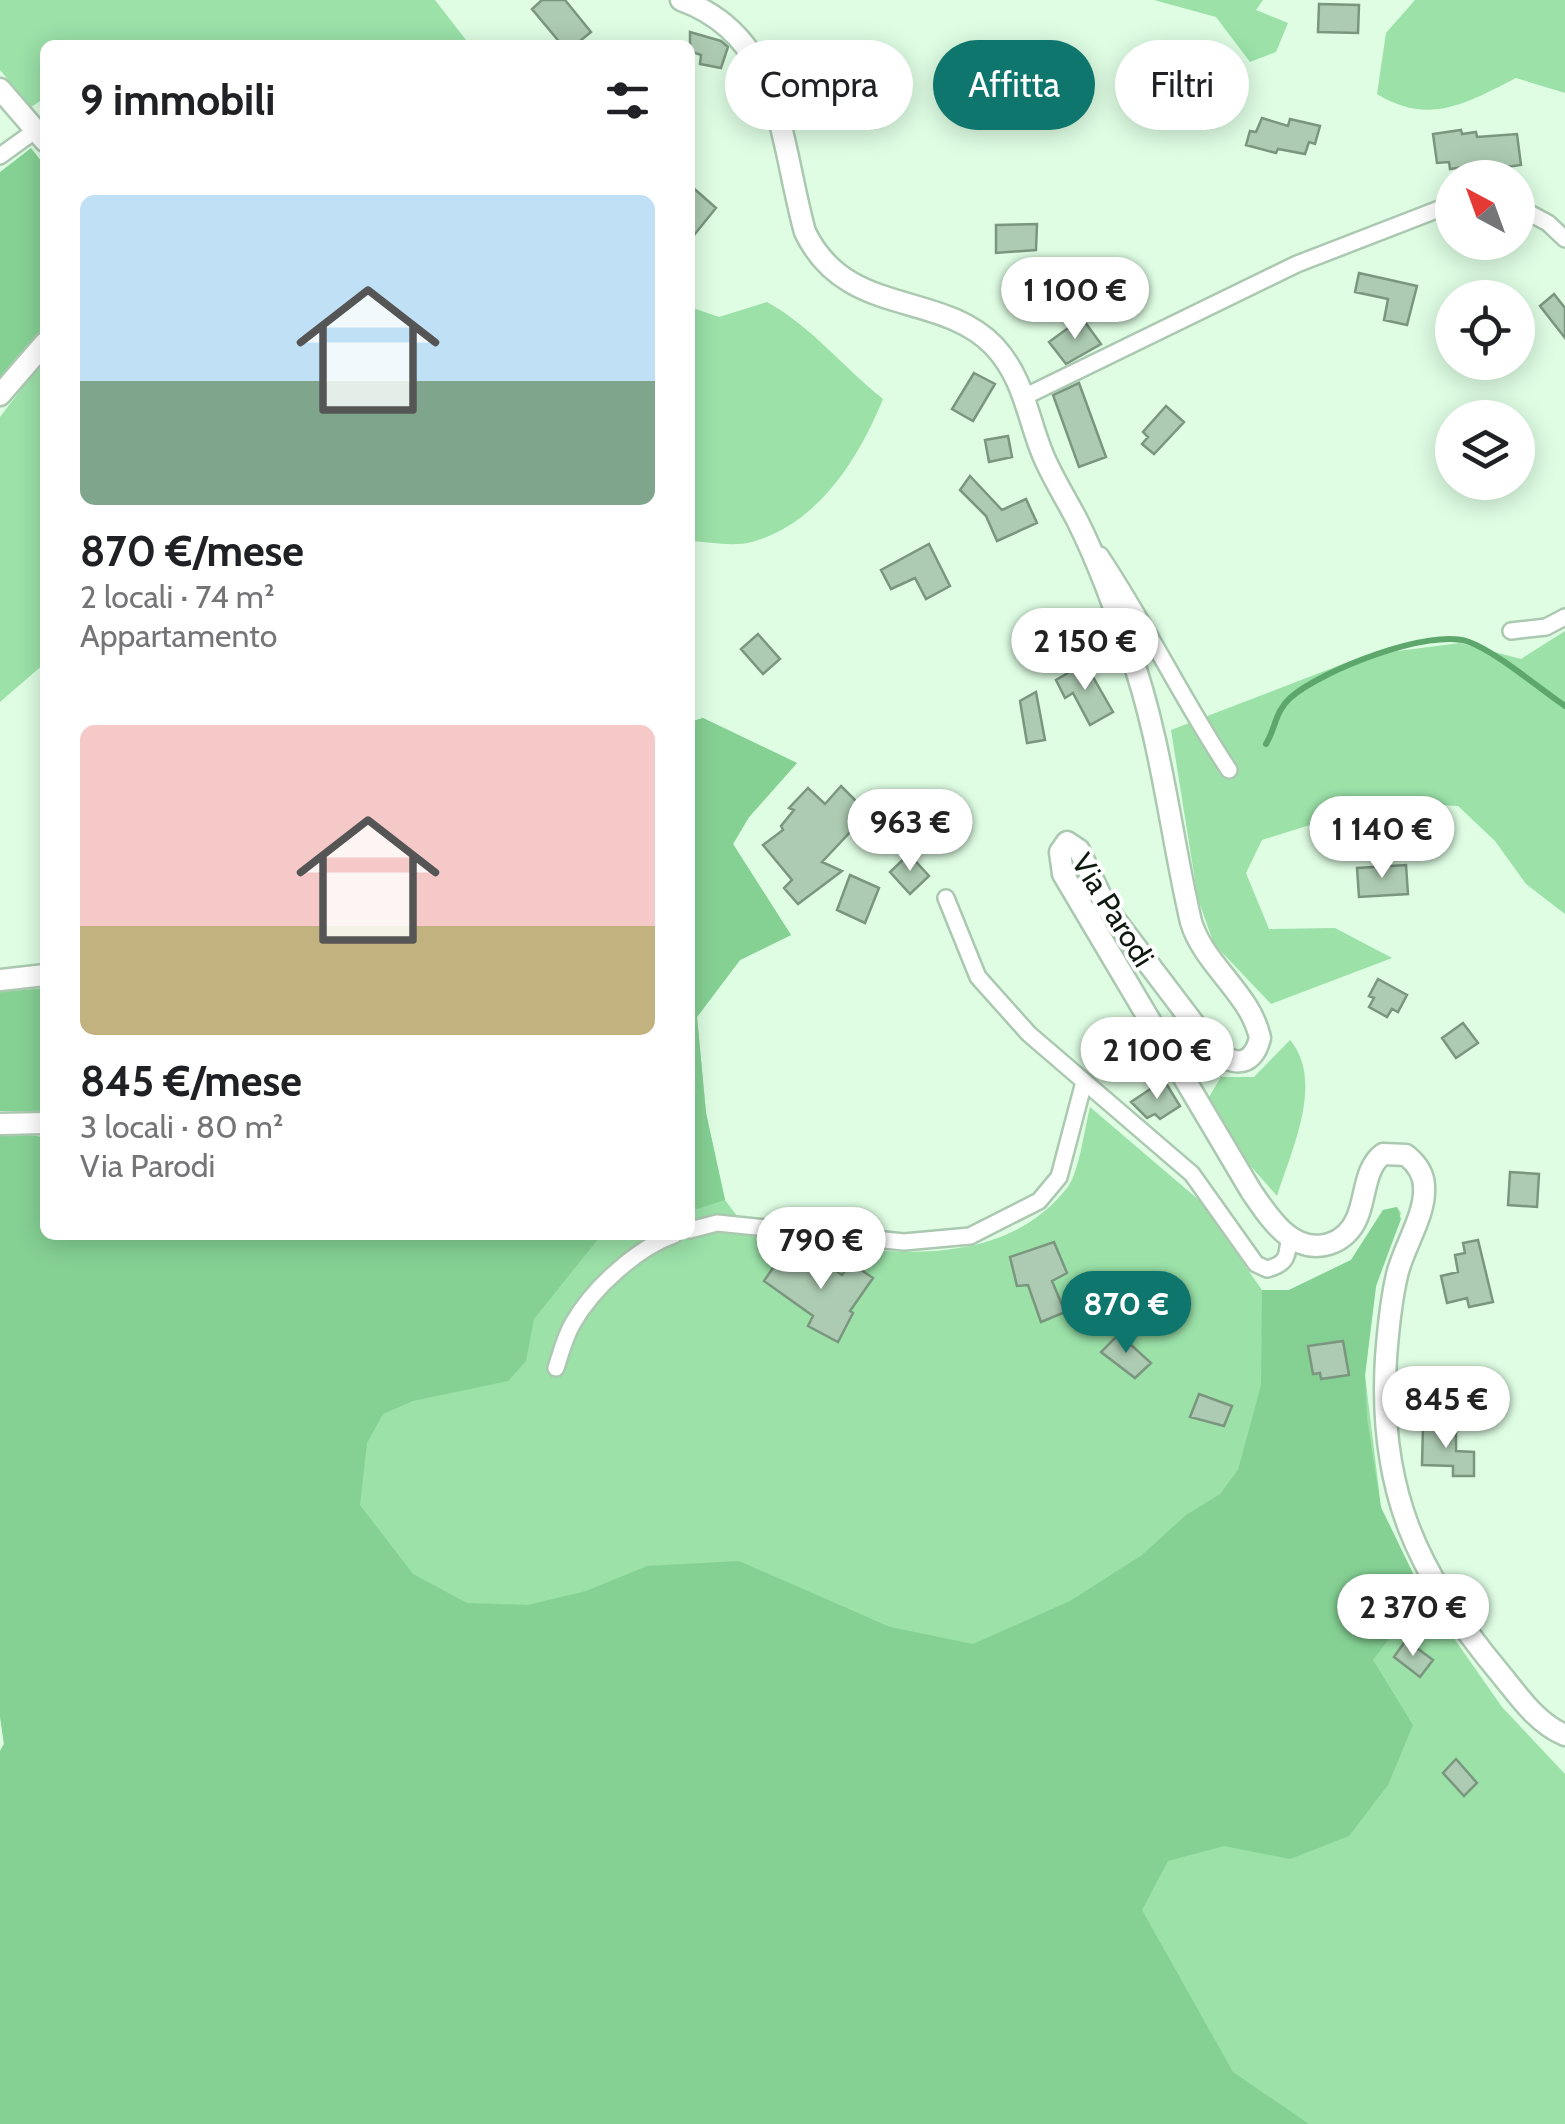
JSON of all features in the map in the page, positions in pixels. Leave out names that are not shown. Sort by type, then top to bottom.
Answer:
[{"type":"street","name":"Via Parodi","points":[[681,0],[731,28],[760,64],[805,232],[816,251],[864,290],[890,302],[937,312],[964,323],[997,349],[1026,396],[1042,453],[1078,523],[1130,651],[1195,936],[1255,1021],[1260,1038],[1250,1057],[1239,1063],[1222,1059],[1184,1014],[1108,909],[1079,850],[1072,844],[1061,847],[1060,868],[1250,1191],[1289,1236]]},
{"type":"street","points":[[0,89],[40,136],[0,156]]},
{"type":"street","points":[[1026,396],[1280,272],[1435,211]]},
{"type":"street","points":[[1535,216],[1565,239]]},
{"type":"street","points":[[0,395],[40,350]]},
{"type":"street","points":[[1078,523],[1129,598],[1193,716],[1230,770]]},
{"type":"street","points":[[1512,631],[1546,627],[1565,617]]},
{"type":"street","points":[[946,898],[978,976],[1029,1034],[1192,1174],[1256,1264],[1267,1269],[1280,1266],[1288,1256],[1289,1236],[1315,1246],[1343,1237],[1357,1220],[1373,1164],[1383,1154],[1406,1156],[1420,1171],[1423,1196],[1397,1275],[1386,1358],[1384,1424],[1390,1470],[1410,1532],[1441,1595],[1530,1710],[1565,1735]]},
{"type":"street","points":[[0,980],[40,975]]},
{"type":"street","points":[[695,1229],[716,1223],[904,1242],[970,1236],[1038,1201],[1059,1178],[1084,1082]]},
{"type":"street","points":[[0,1124],[40,1123]]},
{"type":"street","points":[[556,1368],[572,1323],[606,1284],[648,1247],[663,1240]]},
{"type":"green space","points":[[0,0],[435,0],[466,40],[40,40],[40,101],[31,107],[0,70]]},
{"type":"green space","points":[[1154,0],[1263,0],[1256,10],[1288,23],[1276,52],[1250,62],[1249,40],[1233,40],[1216,17]]},
{"type":"green space","points":[[1415,0],[1565,0],[1565,93],[1516,78],[1481,96],[1431,110],[1396,104],[1377,94],[1386,33]]},
{"type":"green space","points":[[31,148],[40,160],[40,334],[0,380],[0,172]]},
{"type":"green space","points":[[767,302],[813,335],[883,399],[862,444],[816,504],[776,533],[745,543],[695,541],[695,309],[719,317]]},
{"type":"green space","points":[[40,365],[40,667],[0,702],[0,417]]},
{"type":"green space","points":[[1565,631],[1565,914],[1526,884],[1495,841],[1458,806],[1383,802],[1262,840],[1246,873],[1269,929],[1335,928],[1392,958],[1271,1004],[1214,944],[1198,899],[1171,730],[1366,655],[1460,643],[1521,659]]},
{"type":"green space","points":[[703,718],[797,763],[749,817],[733,844],[791,935],[740,960],[697,1017],[706,1113],[725,1200],[753,1237],[920,1252],[1001,1237],[1036,1218],[1067,1188],[1078,1161],[1090,1107],[1200,1201],[1262,1290],[1289,1290],[1351,1260],[1383,1210],[1397,1207],[1401,1213],[1376,1286],[1365,1375],[1381,1507],[1423,1594],[1502,1707],[1565,1774],[1565,2124],[0,2124],[0,1751],[4,1744],[0,1716],[0,1136],[40,1137],[40,1240],[695,1240],[695,720]]},
{"type":"green space","points":[[703,718],[797,763],[749,817],[733,844],[791,935],[740,960],[697,1017],[706,1113],[725,1200],[695,1209],[695,720]]},
{"type":"green space","points":[[40,988],[40,1112],[0,1111],[0,992]]},
{"type":"green space","points":[[1290,1040],[1305,1075],[1305,1096],[1277,1196],[1240,1154],[1209,1097],[1221,1077],[1254,1077]]},
{"type":"green space","points":[[0,1136],[40,1136],[40,1240],[597,1240],[534,1319],[526,1361],[508,1381],[413,1401],[383,1414],[367,1443],[360,1505],[413,1574],[467,1603],[528,1605],[586,1591],[647,1566],[739,1561],[890,1627],[973,1644],[1070,1601],[1142,1555],[1186,1515],[1220,1494],[1238,1470],[1261,1385],[1262,1290],[1289,1290],[1351,1260],[1383,1210],[1397,1207],[1401,1219],[1376,1286],[1365,1375],[1367,1418],[1381,1508],[1423,1594],[1373,1660],[1413,1725],[1388,1785],[1349,1836],[1290,1859],[1224,1846],[1168,1861],[1142,1910],[1233,2072],[1309,2124],[0,2124],[0,1751],[4,1744],[0,1716]]},
{"type":"building","points":[[542,0],[565,0],[591,32],[581,40],[558,40],[532,9]]},
{"type":"building","points":[[1319,4],[1359,5],[1358,33],[1318,32]]},
{"type":"building","points":[[690,32],[725,44],[721,68],[700,64],[695,40],[690,40]]},
{"type":"building","points":[[1262,118],[1288,126],[1290,119],[1320,126],[1315,144],[1309,142],[1305,154],[1278,149],[1276,153],[1246,145],[1250,131],[1256,132]]},
{"type":"building","points":[[1461,130],[1462,134],[1476,132],[1477,137],[1517,134],[1520,160],[1437,160],[1433,134]]},
{"type":"building","points":[[695,189],[716,208],[695,234]]},
{"type":"building","points":[[1037,224],[1036,250],[996,253],[996,225]]},
{"type":"building","points":[[1359,273],[1417,286],[1407,325],[1384,320],[1388,299],[1355,292]]},
{"type":"building","points":[[1122,282],[1130,306],[1095,317],[1073,313],[1067,302]]},
{"type":"building","points":[[1554,294],[1565,308],[1565,338],[1540,306]]},
{"type":"building","points":[[1082,318],[1101,344],[1066,364],[1049,342]]},
{"type":"building","points":[[974,373],[995,384],[973,421],[952,409]]},
{"type":"building","points":[[1079,383],[1106,457],[1079,467],[1053,395]]},
{"type":"building","points":[[1166,406],[1184,422],[1154,454],[1142,444],[1148,437],[1143,432]]},
{"type":"building","points":[[1008,436],[1012,457],[989,462],[985,440]]},
{"type":"building","points":[[970,476],[1002,510],[1026,499],[1037,523],[997,541],[986,516],[960,490]]},
{"type":"building","points":[[929,544],[950,586],[926,599],[915,578],[891,589],[881,570]]},
{"type":"building","points":[[758,634],[780,659],[763,674],[741,649]]},
{"type":"building","points":[[1085,663],[1113,712],[1090,725],[1073,693],[1065,698],[1056,680]]},
{"type":"building","points":[[1036,692],[1045,740],[1027,743],[1020,701]]},
{"type":"building","points":[[841,786],[868,813],[822,862],[842,871],[798,904],[784,888],[792,880],[763,845],[783,830],[781,826],[794,810],[789,808],[808,788],[825,804]]},
{"type":"building","points":[[909,854],[929,876],[910,894],[890,872]]},
{"type":"building","points":[[1406,865],[1408,894],[1359,897],[1357,868]]},
{"type":"building","points":[[850,875],[879,888],[865,923],[837,910]]},
{"type":"building","points":[[1378,979],[1407,995],[1398,1012],[1392,1009],[1387,1017],[1369,1007],[1374,998],[1369,996]]},
{"type":"building","points":[[1463,1023],[1478,1043],[1456,1058],[1442,1038]]},
{"type":"building","points":[[1164,1080],[1180,1106],[1160,1119],[1155,1114],[1147,1118],[1131,1102]]},
{"type":"building","points":[[1510,1172],[1539,1174],[1537,1207],[1508,1205]]},
{"type":"building","points":[[1478,1240],[1493,1302],[1469,1307],[1467,1298],[1447,1303],[1441,1276],[1458,1272],[1455,1255],[1465,1253],[1463,1243]]},
{"type":"building","points":[[1054,1242],[1067,1273],[1052,1281],[1065,1312],[1041,1322],[1028,1285],[1017,1286],[1010,1257]]},
{"type":"building","points":[[792,1253],[816,1270],[822,1261],[842,1275],[851,1263],[873,1278],[850,1311],[853,1313],[838,1342],[808,1326],[813,1316],[764,1281],[777,1262],[783,1266]]},
{"type":"building","points":[[1119,1334],[1151,1363],[1135,1378],[1101,1352]]},
{"type":"building","points":[[1343,1341],[1349,1375],[1321,1379],[1320,1373],[1313,1374],[1308,1346]]},
{"type":"building","points":[[1199,1394],[1232,1406],[1224,1426],[1190,1417]]},
{"type":"building","points":[[1423,1426],[1456,1426],[1456,1451],[1474,1452],[1474,1476],[1453,1476],[1453,1466],[1422,1465]]},
{"type":"building","points":[[1406,1640],[1433,1660],[1420,1677],[1394,1657]]},
{"type":"building","points":[[1456,1759],[1477,1783],[1464,1796],[1443,1773]]},
{"type":"waterway","points":[[1266,744],[1281,709],[1305,687],[1376,654],[1429,641],[1452,639],[1480,647],[1565,706]]}]
